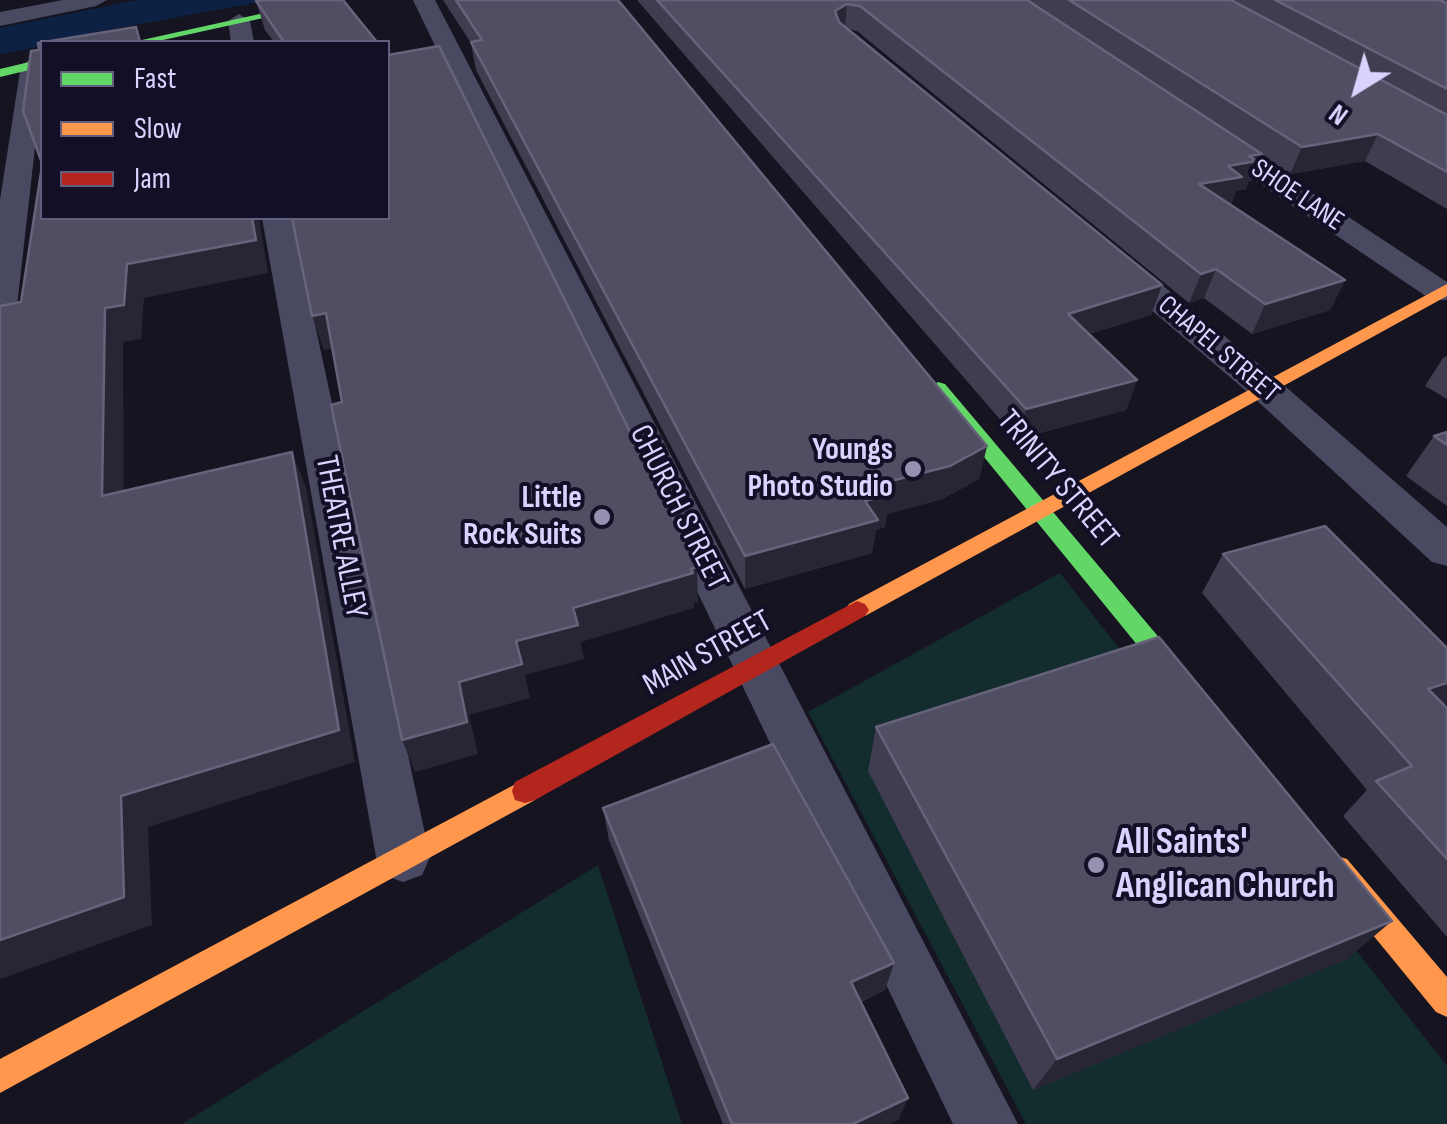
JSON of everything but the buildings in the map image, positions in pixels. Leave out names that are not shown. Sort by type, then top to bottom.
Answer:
[{"type":"street","points":[[0,19],[96,0]]},
{"type":"street","points":[[159,40],[241,32],[339,0]]},
{"type":"street","name":"CHURCH STREET","points":[[424,0],[986,1124]]},
{"type":"street","points":[[0,72],[38,64],[0,306]]},
{"type":"street","name":"SHOE LANE","points":[[1182,119],[1444,291]]},
{"type":"street","name":"THEATRE ALLEY","points":[[278,220],[403,857]]},
{"type":"street","name":"CHAPEL STREET","points":[[1086,238],[1264,388],[1447,552]]},
{"type":"street","name":"MAIN STREET","points":[[0,1077],[1444,291]]},
{"type":"street","name":"TRINITY STREET","points":[[928,375],[1205,710]]},
{"type":"street","points":[[1320,848],[1447,1002]]},
{"type":"green space","points":[[1060,573],[1447,1066],[1447,1124],[1026,1124],[808,712]]},
{"type":"green space","points":[[598,865],[682,1124],[182,1124]]},
{"type":"water","points":[[138,0],[271,0],[40,40],[40,46],[0,54],[0,28]]},
{"type":"traffic: fast","points":[[149,40],[339,0]]},
{"type":"traffic: fast","points":[[0,73],[40,63]]},
{"type":"traffic: fast","points":[[938,388],[1196,699]]},
{"type":"traffic: slow","points":[[857,610],[1447,289]]},
{"type":"traffic: slow","points":[[0,1077],[525,791]]},
{"type":"traffic: slow","points":[[1337,869],[1447,1001]]},
{"type":"traffic: jam","points":[[525,791],[857,610]]},
{"type":"place","name":"Youngs Photo Studio","points":[[913,469]]},
{"type":"place","name":"Little Rock Suits","points":[[602,517]]},
{"type":"place","name":"All Saints' Anglican Church","points":[[1096,865]]}]
